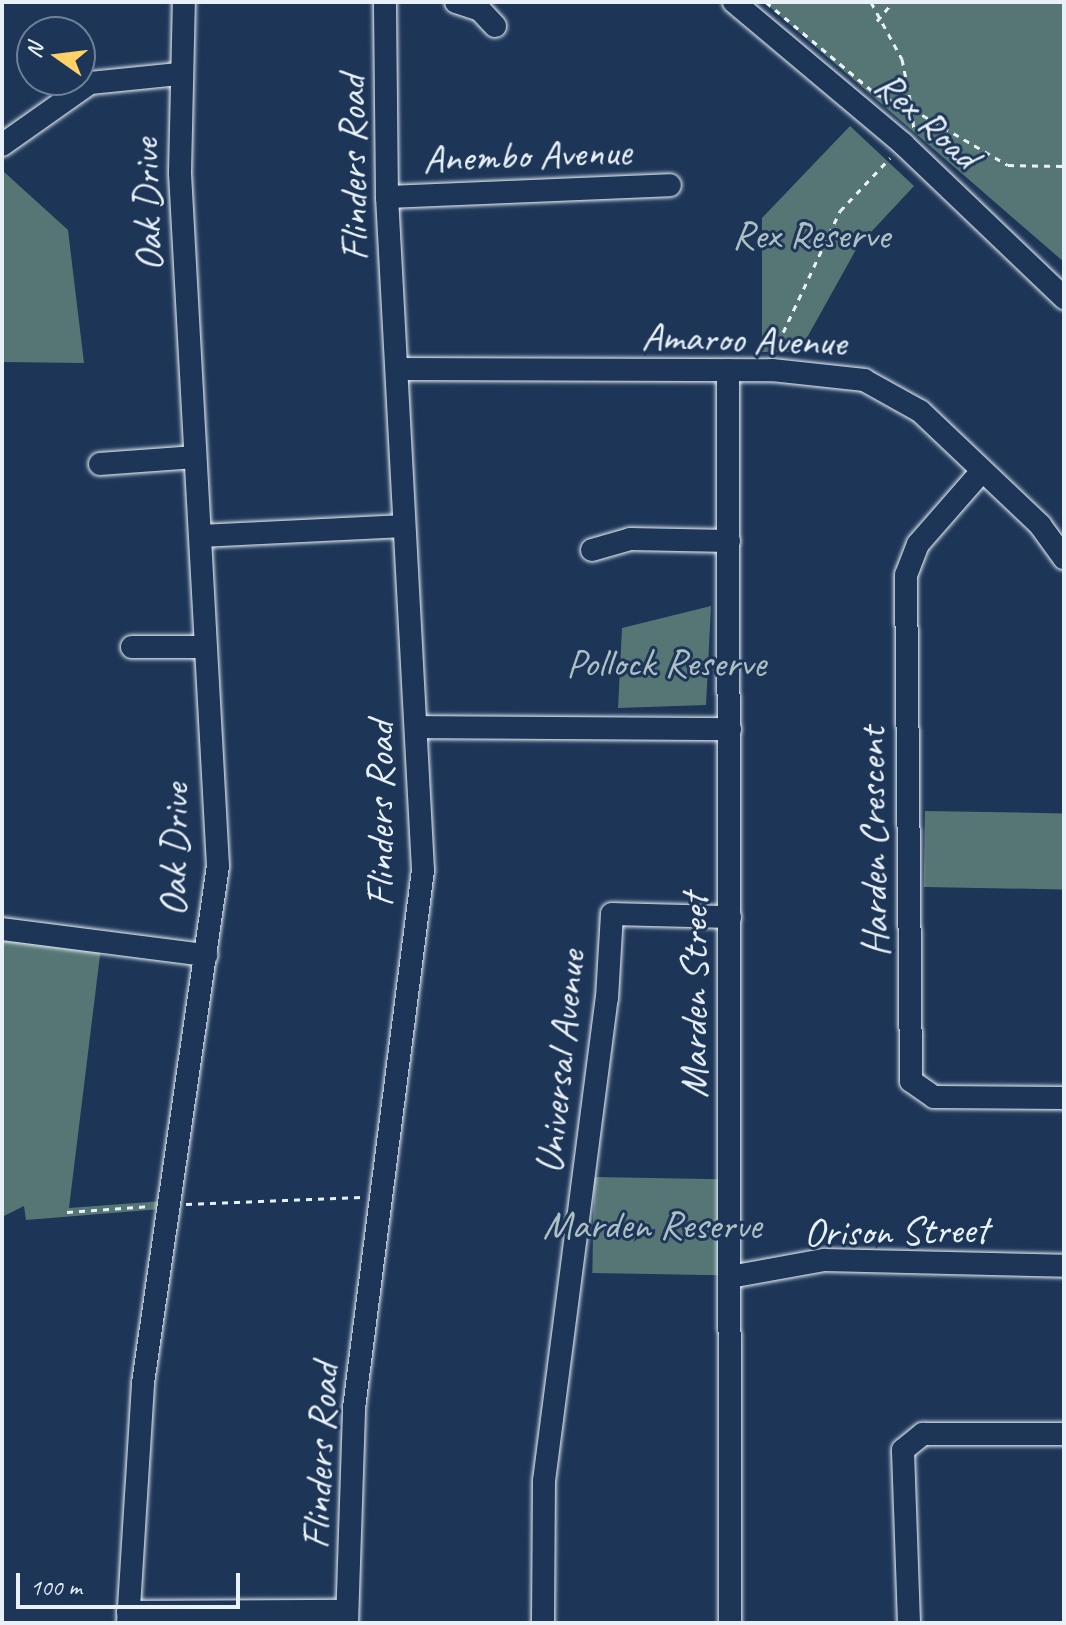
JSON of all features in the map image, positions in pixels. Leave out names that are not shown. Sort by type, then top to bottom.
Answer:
[{"type":"street","name":"Oak Drive","points":[[128,1618],[143,1383],[218,866],[195,457],[179,74],[184,2]]},
{"type":"street","name":"Flinders Road","points":[[347,1617],[354,1408],[423,870],[387,197],[385,2]]},
{"type":"street","points":[[456,2],[480,10],[495,26]]},
{"type":"street","name":"Rex Road","points":[[734,2],[903,144],[1064,298]]},
{"type":"street","points":[[2,145],[90,83],[179,74]]},
{"type":"street","name":"Anembo Avenue","points":[[387,197],[670,185]]},
{"type":"street","name":"Amaroo Avenue","points":[[397,369],[728,370],[864,380],[920,411],[1064,558]]},
{"type":"street","name":"Marden Street","points":[[728,370],[730,1623]]},
{"type":"street","points":[[100,464],[195,457]]},
{"type":"street","name":"Harden Crescent","points":[[982,471],[918,544],[906,575],[911,1081],[934,1097],[1064,1098]]},
{"type":"street","points":[[201,536],[404,526]]},
{"type":"street","points":[[592,550],[630,539],[729,541]]},
{"type":"street","points":[[132,647],[205,647]]},
{"type":"street","points":[[416,727],[730,729]]},
{"type":"street","name":"Universal Avenue","points":[[543,1623],[544,1481],[607,998],[612,914],[730,917]]},
{"type":"street","points":[[2,929],[206,955]]},
{"type":"street","name":"Orison Street","points":[[730,1277],[824,1260],[1064,1266]]},
{"type":"street","points":[[909,1623],[903,1450],[923,1434],[1064,1434]]},
{"type":"street","points":[[128,1618],[347,1617]]},
{"type":"path","points":[[766,2],[876,94],[912,109],[1008,165],[1064,166]]},
{"type":"path","points":[[871,2],[877,21],[902,59],[912,109],[918,118],[913,133]]},
{"type":"path","points":[[877,21],[893,2]]},
{"type":"path","points":[[772,361],[779,331],[814,279],[840,211],[893,155]]},
{"type":"path","points":[[182,1204],[367,1196]]},
{"type":"path","points":[[67,1212],[161,1205]]},
{"type":"green space","points":[[764,2],[1064,2],[1064,262]]},
{"type":"green space","name":"Rex Reserve","points":[[850,126],[914,186],[858,246],[799,352],[762,352],[762,218]]},
{"type":"green space","points":[[3,171],[68,230],[84,363],[2,362]]},
{"type":"green space","name":"Pollock Reserve","points":[[711,606],[706,705],[618,708],[622,628]]},
{"type":"green space","points":[[925,811],[1064,813],[1063,889],[924,887]]},
{"type":"green space","points":[[2,939],[101,947],[69,1208],[163,1201],[161,1209],[26,1220],[24,1206],[2,1217]]},
{"type":"green space","name":"Marden Reserve","points":[[594,1177],[722,1179],[720,1275],[592,1273]]}]
